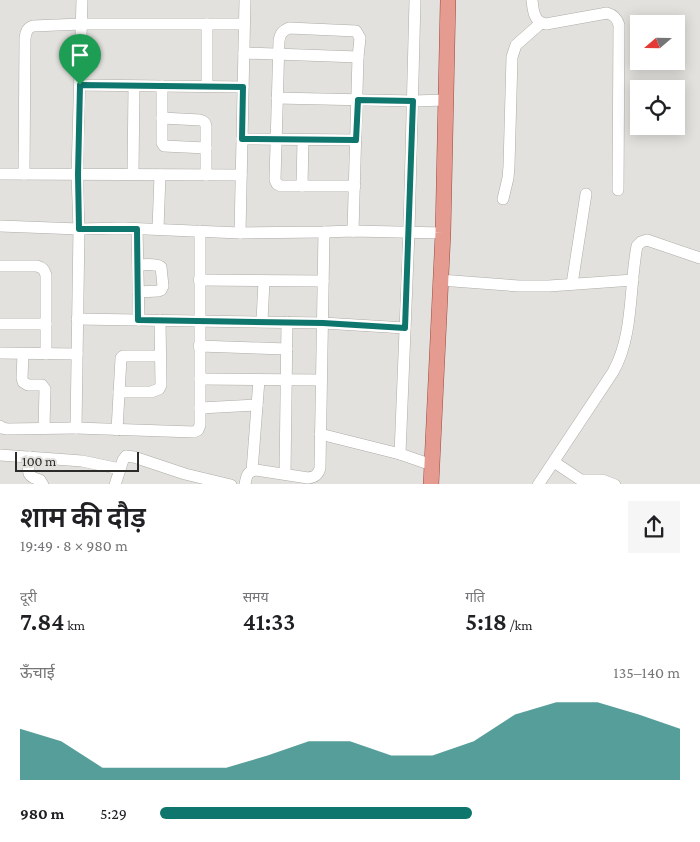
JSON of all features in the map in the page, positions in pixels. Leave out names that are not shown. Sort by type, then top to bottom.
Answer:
[{"type":"main road","points":[[432,484],[443,233],[448,0]]},
{"type":"street","points":[[76,428],[78,174],[82,0]]},
{"type":"street","points":[[240,233],[245,0]]},
{"type":"street","points":[[400,454],[409,232],[415,0]]},
{"type":"street","points":[[532,0],[537,20],[541,23],[546,24],[607,13],[612,14],[617,19],[619,25],[618,190]]},
{"type":"street","points":[[503,199],[509,166],[513,51],[516,45],[541,23]]},
{"type":"street","points":[[24,174],[26,32],[29,28],[33,26],[81,24],[244,24]]},
{"type":"street","points":[[207,24],[207,86]]},
{"type":"street","points":[[353,231],[355,186],[356,140],[358,100],[358,57],[360,38],[356,31],[351,30],[289,28],[284,30],[280,34],[278,54],[275,180],[281,186],[355,186]]},
{"type":"street","points":[[244,54],[358,57]]},
{"type":"street","points":[[80,85],[243,87]]},
{"type":"street","points":[[133,174],[134,86]]},
{"type":"street","points":[[162,86],[162,143],[164,146],[206,148]]},
{"type":"street","points":[[277,98],[446,100]]},
{"type":"street","points":[[162,118],[203,120],[206,126],[206,175]]},
{"type":"street","points":[[242,139],[356,140]]},
{"type":"street","points":[[302,186],[303,140]]},
{"type":"street","points":[[0,174],[241,175]]},
{"type":"street","points":[[158,229],[160,174]]},
{"type":"street","points":[[572,284],[586,194]]},
{"type":"street","points":[[0,226],[158,229],[240,233],[353,231],[443,233]]},
{"type":"street","points":[[137,229],[138,320]]},
{"type":"street","points":[[0,426],[7,429],[76,428],[194,432],[198,430],[200,425],[200,231]]},
{"type":"street","points":[[245,484],[248,472],[256,470],[319,479],[324,232]]},
{"type":"street","points":[[538,484],[620,360],[625,344],[637,246],[647,240],[700,258]]},
{"type":"street","points":[[138,265],[158,265],[161,267],[163,286],[158,292],[138,292]]},
{"type":"street","points":[[0,266],[37,266],[45,270],[46,354]]},
{"type":"street","points":[[199,280],[323,281]]},
{"type":"street","points":[[440,280],[519,286],[549,286],[633,280]]},
{"type":"street","points":[[262,322],[264,281]]},
{"type":"street","points":[[77,319],[287,322],[405,328]]},
{"type":"street","points":[[119,392],[151,392],[159,389],[161,385],[160,320]]},
{"type":"street","points":[[285,474],[287,322]]},
{"type":"street","points":[[0,324],[46,324]]},
{"type":"street","points":[[199,346],[287,349]]},
{"type":"street","points":[[0,353],[77,354]]},
{"type":"street","points":[[23,354],[23,382],[28,385],[42,385],[45,389],[44,428]]},
{"type":"street","points":[[118,430],[120,361],[123,356],[160,356]]},
{"type":"street","points":[[200,379],[321,380]]},
{"type":"street","points":[[252,471],[258,380]]},
{"type":"street","points":[[200,408],[257,405]]},
{"type":"street","points":[[320,434],[400,454],[432,465]]},
{"type":"street","points":[[0,455],[82,461],[120,469]]},
{"type":"street","points":[[115,484],[126,456],[134,457],[183,479],[231,484]]},
{"type":"street","points":[[30,457],[29,474],[31,477],[40,480],[43,484]]},
{"type":"street","points":[[554,462],[581,480],[602,480],[614,484]]},
{"type":"route","points":[[80,85],[243,87],[242,139],[356,140],[358,100],[413,101],[405,328],[323,323],[138,320],[137,229],[79,229],[80,85]]}]
